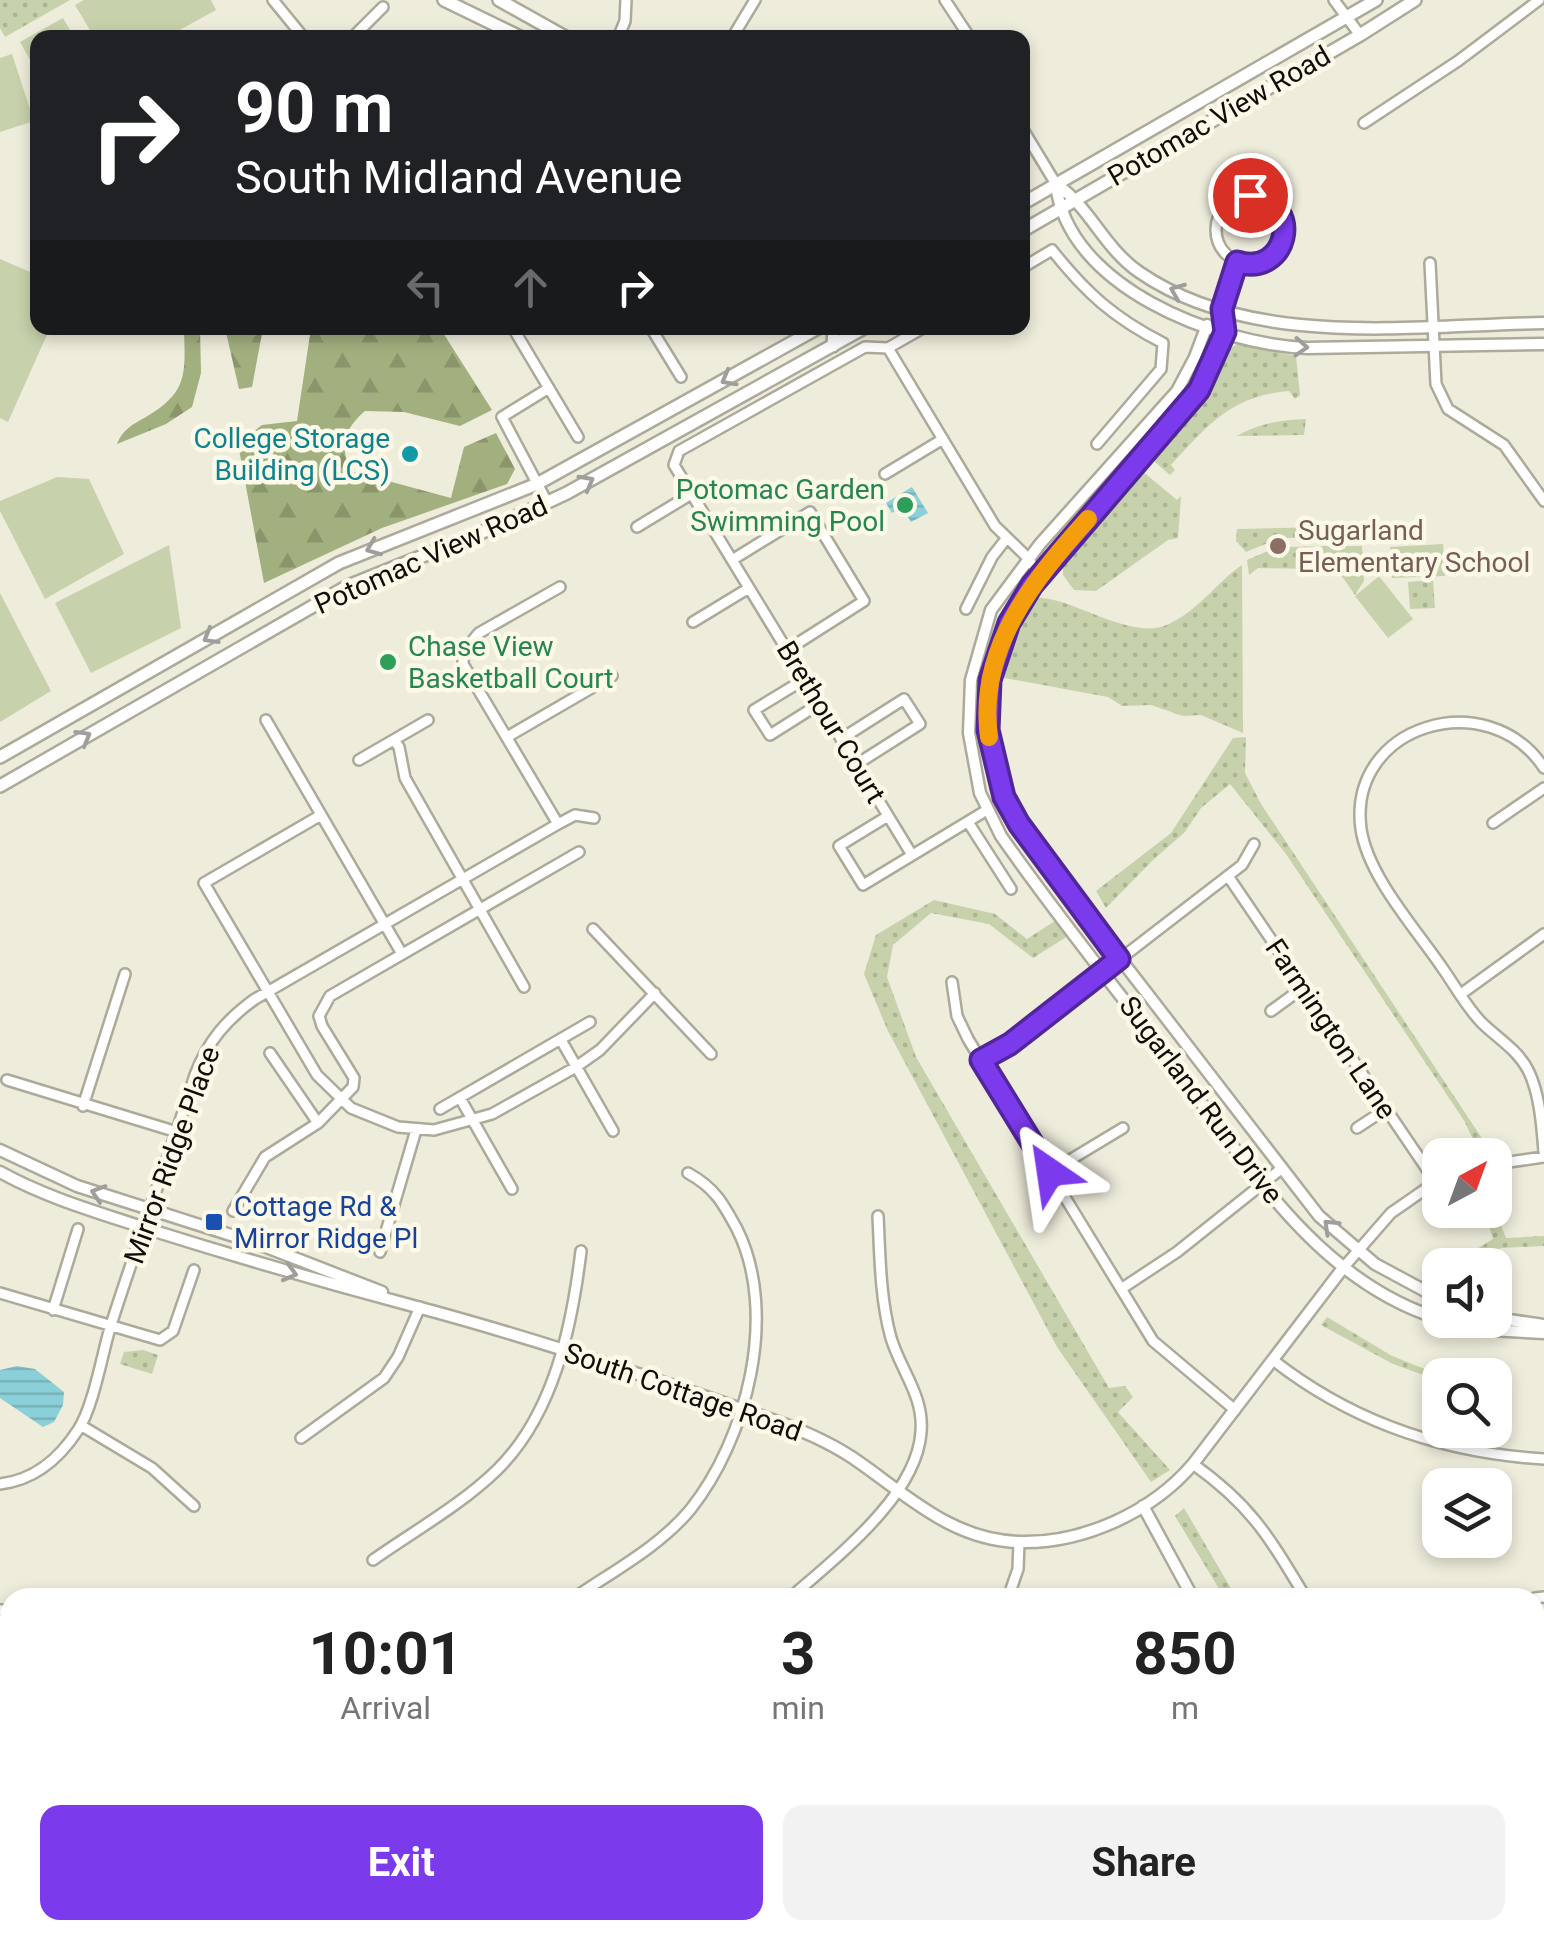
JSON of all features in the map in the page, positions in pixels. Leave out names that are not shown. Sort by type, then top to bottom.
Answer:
[{"type":"main road","points":[[444,0],[506,30]]},
{"type":"main road","points":[[499,0],[553,30]]},
{"type":"main road","name":"Potomac View Road","points":[[1030,199],[1376,0]]},
{"type":"main road","name":"Potomac View Road","points":[[1030,226],[1415,0]]},
{"type":"main road","name":"Potomac View Road","points":[[0,757],[339,563],[536,484],[802,335]]},
{"type":"main road","points":[[821,335],[833,346]]},
{"type":"main road","points":[[833,346],[834,335]]},
{"type":"main road","name":"Potomac View Road","points":[[0,786],[348,586],[547,502],[852,335]]},
{"type":"street","points":[[273,0],[297,30]]},
{"type":"street","points":[[621,30],[626,0]]},
{"type":"street","points":[[737,30],[754,0]]},
{"type":"street","points":[[945,0],[965,30]]},
{"type":"street","points":[[1334,0],[1360,35]]},
{"type":"street","points":[[1364,123],[1458,61],[1539,0]]},
{"type":"street","points":[[360,30],[382,7]]},
{"type":"street","points":[[1030,141],[1056,184],[1077,198],[1101,234],[1130,265],[1172,290],[1222,309],[1298,326],[1544,322]]},
{"type":"street","points":[[1056,184],[1058,208],[1085,248],[1120,284],[1158,307],[1225,332],[1292,348],[1544,344]]},
{"type":"street","points":[[1258,196],[1271,202],[1280,213],[1282,243],[1259,264],[1237,262],[1221,249],[1216,222],[1232,200],[1258,196]]},
{"type":"street","points":[[1030,263],[1052,250],[1084,289],[1114,315],[1163,344],[1161,369],[1097,444]]},
{"type":"street","points":[[1225,332],[1222,309],[1237,262]]},
{"type":"street","points":[[1430,263],[1436,384],[1448,409],[1504,444],[1544,501]]},
{"type":"street","points":[[1207,325],[1222,309]]},
{"type":"street","name":"Sugarland Run Drive","points":[[1207,325],[1177,391],[1028,558],[991,610],[972,680],[969,734],[973,766],[986,810],[1009,848],[1262,1184],[1312,1240],[1344,1268],[1385,1296],[1422,1312]]},
{"type":"street","name":"Sugarland Run Drive","points":[[1225,332],[1208,375],[1192,401],[1040,576],[1009,623],[993,665],[988,712],[991,750],[1000,784],[1019,824],[1281,1169],[1319,1216],[1358,1251],[1422,1290]]},
{"type":"street","points":[[517,335],[578,437]]},
{"type":"street","points":[[655,335],[681,377]]},
{"type":"street","name":"Brethour Court","points":[[910,335],[888,348],[866,347],[679,450],[674,464],[912,855]]},
{"type":"street","points":[[888,348],[1006,539],[1028,558],[1040,576]]},
{"type":"street","points":[[547,502],[502,417],[549,388]]},
{"type":"street","points":[[885,474],[943,438]]},
{"type":"street","points":[[637,526],[692,493]]},
{"type":"street","points":[[732,560],[810,512],[864,601],[787,650]]},
{"type":"street","points":[[966,609],[992,557],[1006,539]]},
{"type":"street","points":[[558,824],[463,664],[463,652],[479,632],[560,587]]},
{"type":"street","points":[[693,622],[749,588]]},
{"type":"street","points":[[507,737],[612,676]]},
{"type":"street","points":[[804,679],[754,710],[770,735],[819,704]]},
{"type":"street","points":[[841,739],[904,699],[920,724],[857,764]]},
{"type":"street","points":[[266,720],[402,954]]},
{"type":"street","points":[[359,760],[428,720]]},
{"type":"street","points":[[1512,1161],[1544,1155],[1529,1073],[1514,1050],[1482,1024],[1371,862],[1361,822],[1367,784],[1383,757],[1421,729],[1448,722],[1480,723],[1519,740],[1544,768]]},
{"type":"street","points":[[394,740],[405,778],[524,988]]},
{"type":"street","points":[[1492,823],[1544,788]]},
{"type":"street","points":[[888,816],[839,846],[863,885],[986,810]]},
{"type":"street","points":[[320,814],[204,883],[305,1059],[341,1101],[362,1115],[416,1130],[473,1121],[576,1067],[600,1050],[655,993]]},
{"type":"street","name":"Mirror Ridge Place","points":[[0,1484],[44,1468],[60,1456],[82,1426],[110,1327],[203,1055],[232,1016],[558,824],[575,815],[594,818]]},
{"type":"street","points":[[968,822],[1011,889]]},
{"type":"street","points":[[981,1060],[1010,1044],[1242,865],[1254,844]]},
{"type":"street","points":[[234,1211],[264,1157],[318,1123],[353,1087],[354,1078],[319,1016],[330,996],[579,852]]},
{"type":"street","name":"Farmington Lane","points":[[1228,876],[1422,1158]]},
{"type":"street","points":[[593,929],[711,1054]]},
{"type":"street","points":[[1461,994],[1544,934]]},
{"type":"street","points":[[84,1106],[126,974]]},
{"type":"street","points":[[952,982],[957,1016],[981,1060],[1120,1289],[1163,1353],[1235,1410]]},
{"type":"street","points":[[1271,1011],[1304,987]]},
{"type":"street","points":[[440,1109],[590,1022]]},
{"type":"street","points":[[561,1040],[613,1131]]},
{"type":"street","points":[[270,1053],[318,1123]]},
{"type":"street","points":[[6,1080],[177,1132]]},
{"type":"street","points":[[460,1098],[512,1189]]},
{"type":"street","points":[[1358,1128],[1386,1109]]},
{"type":"street","points":[[1050,1172],[1123,1128]]},
{"type":"street","points":[[380,1252],[416,1130]]},
{"type":"street","name":"South Cottage Road","points":[[0,1150],[77,1186],[315,1264],[420,1308]]},
{"type":"street","points":[[1120,1289],[1174,1254],[1281,1169]]},
{"type":"street","name":"South Cottage Road","points":[[0,1172],[58,1199],[266,1267],[420,1308],[740,1408],[832,1446],[956,1528],[1019,1542],[1084,1533],[1166,1491],[1193,1464],[1344,1268]]},
{"type":"street","points":[[588,1588],[658,1540],[690,1510],[718,1464],[740,1408],[757,1336],[753,1276],[744,1244],[711,1186],[688,1173]]},
{"type":"street","points":[[1344,1268],[1391,1213],[1422,1191]]},
{"type":"street","points":[[801,1588],[861,1533],[897,1492],[916,1455],[921,1418],[913,1384],[888,1324],[880,1274],[878,1216]]},
{"type":"street","points":[[53,1310],[78,1230]]},
{"type":"street","points":[[373,1560],[466,1495],[504,1462],[527,1430],[563,1351],[574,1307],[581,1251]]},
{"type":"street","points":[[0,1293],[151,1340],[168,1336],[173,1330],[194,1270]]},
{"type":"street","points":[[300,1438],[384,1378],[420,1308]]},
{"type":"street","points":[[1512,1320],[1544,1325]]},
{"type":"street","name":"Sugarland Run Drive","points":[[1512,1331],[1544,1333]]},
{"type":"street","points":[[1273,1360],[1326,1397],[1409,1434],[1474,1452],[1544,1459]]},
{"type":"street","points":[[82,1426],[161,1474],[194,1506]]},
{"type":"street","points":[[1193,1464],[1230,1491],[1253,1515],[1300,1588]]},
{"type":"street","points":[[1143,1506],[1187,1588]]},
{"type":"street","points":[[1011,1588],[1018,1569],[1019,1542]]},
{"type":"green space","points":[[0,0],[70,0],[5,37],[0,28]]},
{"type":"green space","points":[[84,0],[211,0],[216,10],[180,30],[90,30],[75,5]]},
{"type":"green space","points":[[63,18],[70,30],[42,30]]},
{"type":"green space","points":[[30,36],[30,60],[20,42]]},
{"type":"green space","points":[[12,54],[30,109],[30,122],[0,132],[0,58]]},
{"type":"green space","points":[[0,259],[30,272],[30,335],[47,335],[8,422],[0,418]]},
{"type":"green space","points":[[184,335],[200,335],[201,373],[192,407],[166,424],[117,444],[128,428],[170,399],[184,369]]},
{"type":"green space","points":[[227,335],[262,335],[252,387],[239,389]]},
{"type":"green space","points":[[310,335],[444,335],[492,410],[460,426],[404,412],[365,411],[346,439],[345,454],[351,471],[451,498],[464,447],[496,433],[515,469],[507,484],[382,528],[264,583],[238,444],[262,425],[297,421]]},
{"type":"green space","points":[[1237,344],[1296,356],[1300,395],[1295,399],[1289,391],[1269,394],[1236,406],[1197,437],[1171,465],[1175,470],[1170,475],[1155,462],[1154,452],[1195,406],[1223,353]]},
{"type":"green space","points":[[1306,419],[1304,435],[1237,436],[1270,423]]},
{"type":"green space","points":[[1141,470],[1177,500],[1181,496],[1178,538],[1168,540],[1096,591],[1074,590],[1063,575],[1063,559]]},
{"type":"green space","points":[[57,477],[89,479],[124,554],[45,599],[0,511],[0,501]]},
{"type":"green space","points":[[1363,526],[1362,537],[1280,538],[1246,552],[1236,541],[1237,529]]},
{"type":"green space","points":[[1443,544],[1445,576],[1392,578],[1390,547]]},
{"type":"green space","points":[[169,545],[181,628],[91,673],[55,603]]},
{"type":"green space","points":[[1362,546],[1364,581],[1355,595],[1341,575],[1329,569],[1258,568],[1249,575],[1247,560],[1277,547]]},
{"type":"green space","points":[[1242,565],[1243,733],[1201,715],[1183,716],[1151,705],[1122,706],[1108,697],[999,677],[1007,648],[1033,598],[1065,603],[1137,628],[1154,628],[1190,611]]},
{"type":"green space","points":[[1379,576],[1413,619],[1388,638],[1355,596]]},
{"type":"green space","points":[[1433,580],[1435,608],[1410,609],[1408,582]]},
{"type":"green space","points":[[0,593],[51,691],[0,722]]},
{"type":"green space","points":[[1246,737],[1245,773],[1261,804],[1482,1138],[1472,1138],[1286,854],[1230,784],[1201,808],[1185,832],[1106,908],[1096,891],[1171,833],[1233,738]]},
{"type":"green space","points":[[934,900],[995,914],[1027,939],[1055,921],[1068,936],[1033,958],[989,924],[931,913],[893,945],[887,977],[916,1057],[1109,1388],[1125,1386],[1133,1397],[1118,1412],[1170,1470],[1151,1482],[1057,1347],[888,1031],[864,974],[876,935]]},
{"type":"green space","points":[[1490,1228],[1502,1228],[1506,1238],[1544,1236],[1544,1246],[1478,1248],[1493,1239]]},
{"type":"green space","points":[[1327,1317],[1392,1356],[1422,1368],[1422,1374],[1393,1364],[1321,1325]]},
{"type":"green space","points":[[143,1350],[158,1355],[152,1374],[120,1364],[124,1352]]},
{"type":"green space","points":[[1184,1508],[1231,1588],[1219,1588],[1175,1516]]},
{"type":"water","name":"Potomac Garden Swimming Pool","points":[[912,487],[928,513],[911,522],[902,507],[892,513],[886,503]]},
{"type":"water","points":[[17,1366],[35,1369],[64,1392],[63,1405],[54,1422],[43,1427],[0,1398],[0,1370]]},
{"type":"slow traffic","points":[[989,737],[990,680],[1009,623],[1032,585],[1088,519]]},
{"type":"place","name":"College Storage Building (LCS)","points":[[410,454]]},
{"type":"place","name":"Potomac Garden Swimming Pool","points":[[905,505]]},
{"type":"place","name":"Sugarland Elementary School","points":[[1278,546]]},
{"type":"place","name":"Chase View Basketball Court","points":[[388,662]]},
{"type":"place","name":"Cottage Rd & Mirror Ridge Pl","points":[[214,1222]]},
{"type":"route","points":[[1050,1172],[981,1060],[1010,1044],[1119,959],[1019,824],[1004,797],[988,730],[993,665],[1009,623],[1032,585],[1199,390],[1225,332],[1222,309],[1237,262],[1259,264],[1282,243],[1284,220],[1280,213],[1271,202],[1250,195]]}]
